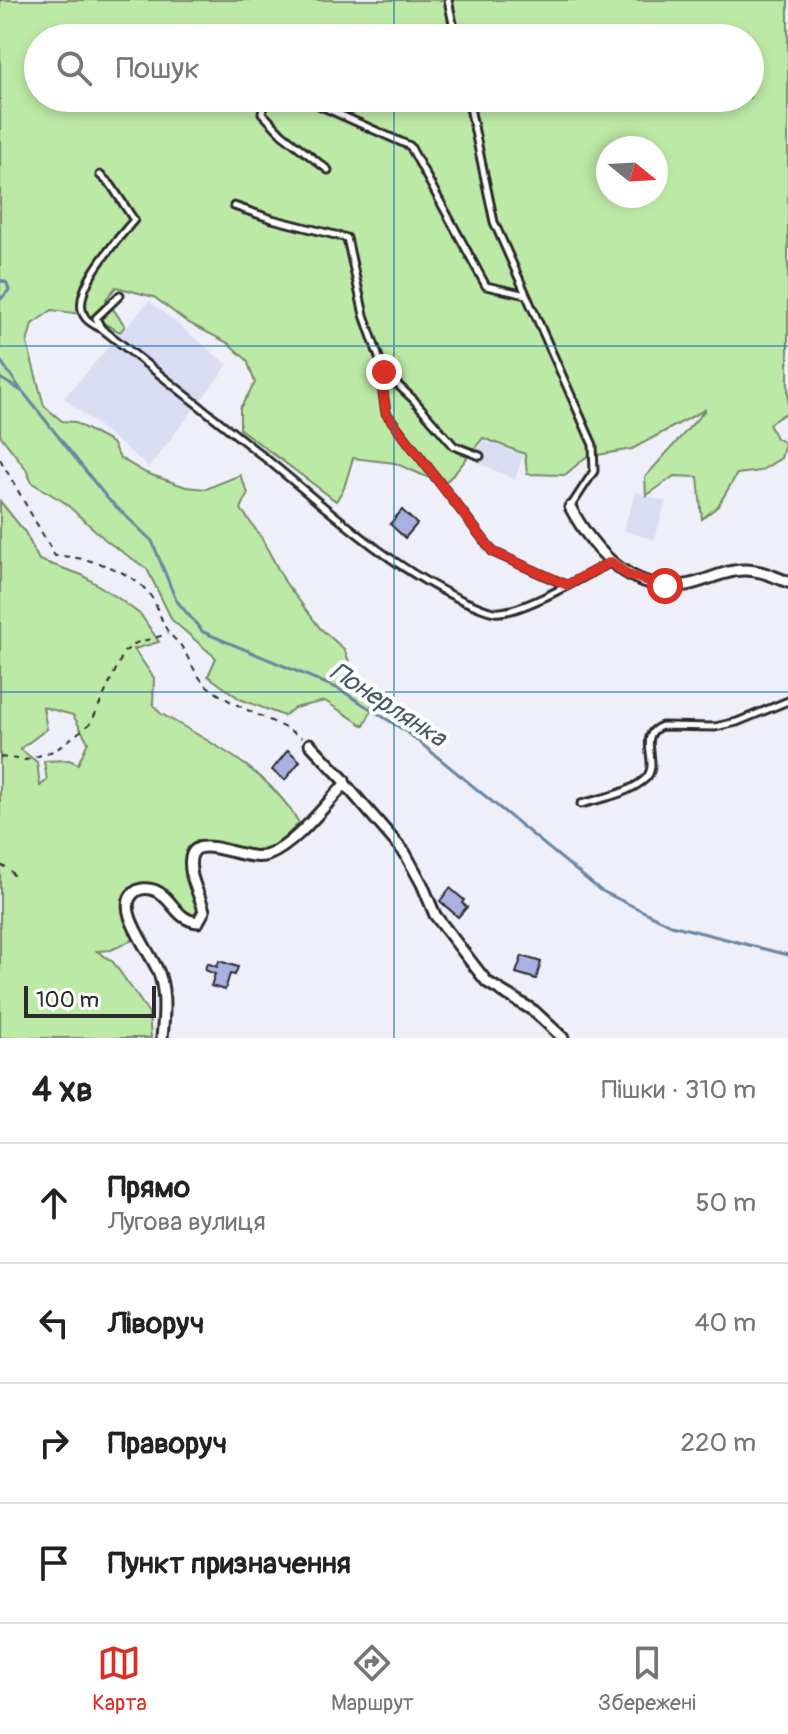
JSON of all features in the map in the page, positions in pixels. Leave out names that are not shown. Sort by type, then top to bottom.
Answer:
[{"type":"street","points":[[570,507],[595,546],[628,575],[665,586],[686,585],[744,570],[761,572],[788,582]]},
{"type":"street","points":[[310,744],[405,853],[435,915],[487,982],[534,1011],[563,1038]]},
{"type":"street","points":[[162,1038],[164,993],[152,955],[128,913],[128,901],[134,892],[154,890],[179,916],[198,922],[204,911],[192,877],[193,851],[207,845],[248,857],[265,857],[282,849],[345,784]]},
{"type":"lane","points":[[448,0],[453,24]]},
{"type":"lane","points":[[262,112],[282,134],[328,170]]},
{"type":"lane","points":[[334,112],[410,146],[486,286],[527,295]]},
{"type":"lane","points":[[471,112],[494,222],[593,445],[594,471],[570,507]]},
{"type":"lane","points":[[100,175],[111,185],[134,220],[102,257],[82,295],[81,308],[86,320],[101,328],[329,513],[414,575],[448,594],[497,613],[523,606],[611,562]]},
{"type":"lane","points":[[234,206],[347,238],[364,315],[384,372],[386,413],[493,552],[567,585]]},
{"type":"lane","points":[[101,328],[96,318],[120,295]]},
{"type":"lane","points":[[384,372],[413,399],[454,446],[480,456]]},
{"type":"lane","points":[[581,804],[626,791],[647,778],[652,765],[648,746],[650,734],[655,728],[715,727],[737,722],[788,701]]},
{"type":"path","points":[[0,459],[55,556],[73,556],[135,580],[149,594],[202,681],[230,703],[285,726],[310,744]]},
{"type":"path","points":[[0,757],[26,760],[56,750],[91,723],[124,652],[136,643],[170,633]]},
{"type":"path","points":[[0,865],[9,869],[16,879]]},
{"type":"shaded area","points":[[149,301],[228,365],[149,467],[64,398]]},
{"type":"shaded area","points":[[482,440],[523,455],[515,480],[475,461]]},
{"type":"shaded area","points":[[636,492],[666,502],[654,540],[623,530]]},
{"type":"green space","points":[[0,0],[788,0],[788,416],[784,414],[769,424],[776,438],[785,443],[781,458],[760,471],[737,474],[718,506],[702,519],[698,477],[674,476],[646,496],[645,477],[706,409],[632,449],[586,457],[565,475],[527,474],[525,454],[483,438],[443,484],[395,463],[353,458],[344,488],[336,501],[240,429],[240,408],[255,383],[247,360],[228,343],[187,322],[154,297],[116,287],[106,299],[125,326],[120,332],[88,315],[52,310],[32,324],[27,343],[44,406],[62,421],[74,422],[112,443],[120,458],[146,473],[186,487],[206,489],[240,475],[248,493],[241,509],[261,537],[285,582],[320,628],[344,649],[357,681],[373,707],[364,726],[325,701],[294,708],[284,716],[240,699],[208,676],[216,658],[172,620],[147,569],[108,542],[64,502],[32,483],[26,469],[0,435]]},
{"type":"green space","points":[[0,501],[25,532],[39,560],[82,575],[141,615],[159,642],[134,649],[154,678],[153,704],[160,713],[255,773],[287,804],[299,823],[277,845],[251,851],[196,840],[184,860],[199,907],[198,915],[190,919],[179,912],[161,888],[141,884],[128,894],[137,938],[111,950],[97,951],[113,962],[149,1013],[151,1038],[0,1038]],"holes":[[[43,707],[73,715],[88,742],[78,764],[69,760],[44,761],[47,780],[40,786],[37,762],[20,749],[47,729]]]},
{"type":"building","points":[[402,510],[417,524],[405,538],[390,524]]},
{"type":"building","points":[[288,750],[300,761],[285,780],[272,770]]},
{"type":"building","points":[[450,888],[464,900],[462,903],[467,907],[458,917],[440,901]]},
{"type":"building","points":[[522,956],[541,962],[536,979],[516,973]]},
{"type":"building","points":[[219,961],[238,967],[235,975],[230,974],[225,990],[211,986],[215,974],[205,970],[207,963],[217,967]]},
{"type":"waterway","points":[[0,280],[7,283],[9,290],[0,300]]},
{"type":"waterway","points":[[0,360],[21,390]]},
{"type":"waterway","name":"Понерлянка","points":[[0,378],[23,392],[107,498],[152,541],[176,600],[203,632],[339,689],[407,732],[600,890],[671,925],[788,955]]},
{"type":"route","points":[[384,372],[386,413],[493,552],[567,585],[611,562],[628,575],[665,586]]}]
